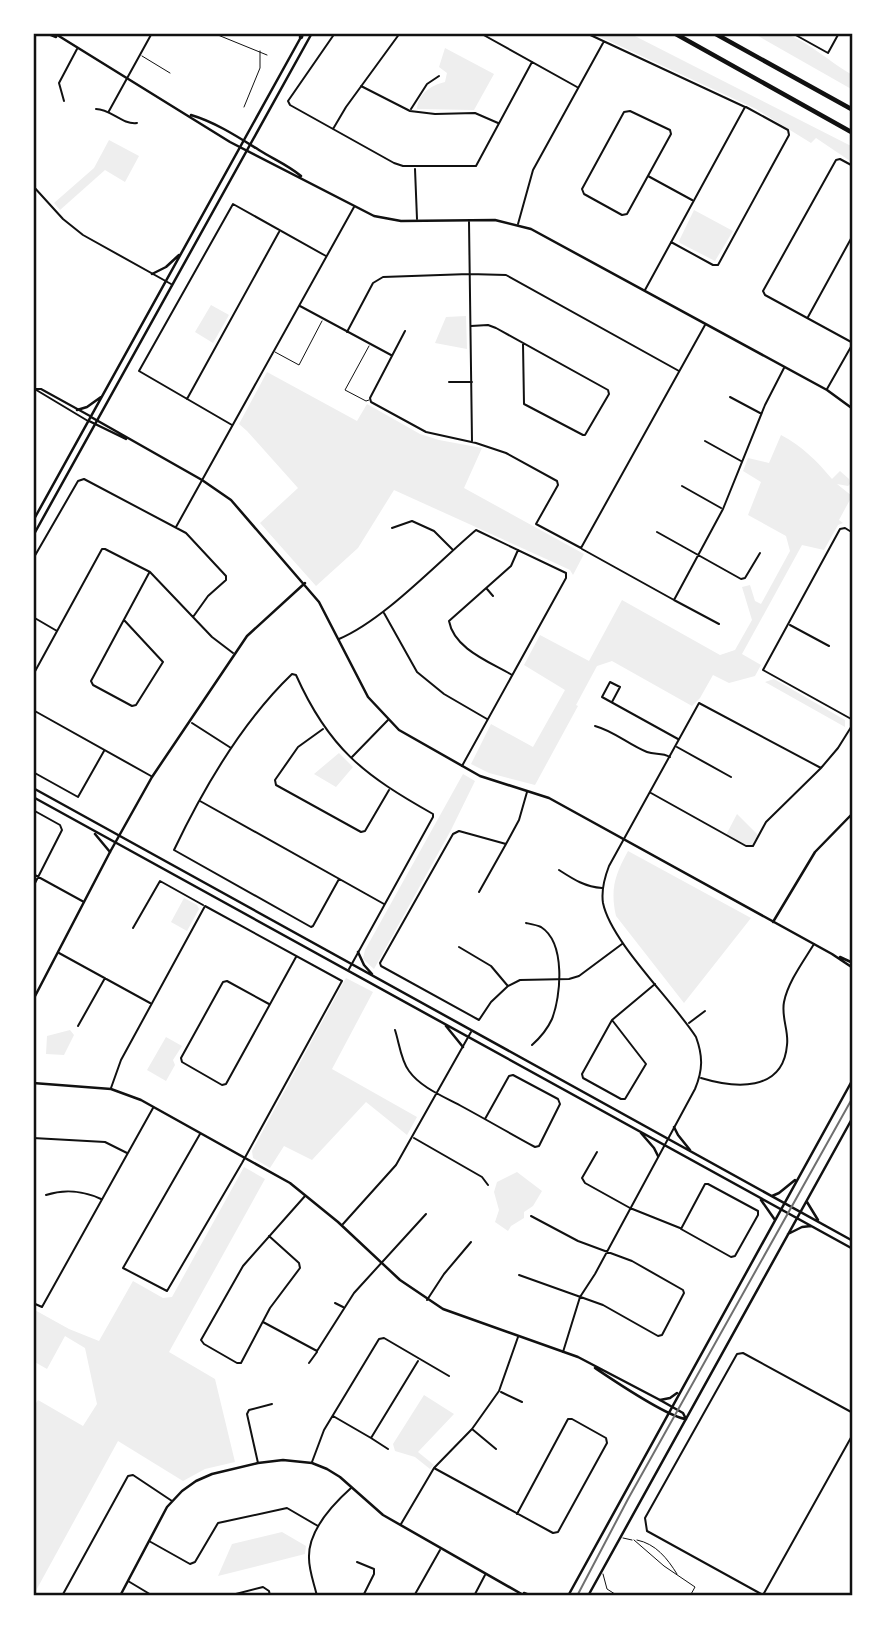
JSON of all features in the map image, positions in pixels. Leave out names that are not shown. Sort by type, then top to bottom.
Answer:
[{"type":"highway","points":[[674,33],[853,133]]},
{"type":"highway","points":[[714,33],[853,110]]},
{"type":"main road","points":[[46,33],[59,38],[247,151],[354,206],[388,219],[495,220],[518,224],[545,235],[827,390],[853,409]]},
{"type":"main road","points":[[54,33],[59,38]]},
{"type":"main road","points":[[33,536],[312,33]]},
{"type":"main road","points":[[33,521],[302,34]]},
{"type":"main road","points":[[188,114],[203,118],[251,144],[302,177]]},
{"type":"main road","points":[[152,274],[166,267],[181,253]]},
{"type":"main road","points":[[78,410],[88,407],[103,396]]},
{"type":"main road","points":[[91,417],[202,480],[231,500],[319,602],[368,696],[388,720],[410,738],[492,781],[548,798],[853,968]]},
{"type":"main road","points":[[89,421],[129,440]]},
{"type":"main road","points":[[33,1000],[152,777],[233,653],[256,625],[304,583]]},
{"type":"main road","points":[[33,788],[853,1241]]},
{"type":"main road","points":[[33,797],[853,1249]]},
{"type":"main road","points":[[773,922],[815,852],[853,813]]},
{"type":"main road","points":[[90,829],[110,852]]},
{"type":"main road","points":[[358,952],[363,965],[377,978]]},
{"type":"main road","points":[[832,954],[853,962]]},
{"type":"main road","points":[[444,1024],[463,1047]]},
{"type":"main road","points":[[568,1595],[853,1079]]},
{"type":"main road","points":[[33,1083],[111,1089],[154,1107],[290,1183],[342,1226],[381,1264],[427,1300],[451,1313],[589,1363],[672,1406],[683,1413],[686,1419]]},
{"type":"main road","points":[[588,1596],[853,1117]]},
{"type":"main road","points":[[674,1126],[677,1135],[693,1153]]},
{"type":"main road","points":[[639,1131],[658,1156]]},
{"type":"main road","points":[[771,1196],[798,1178]]},
{"type":"main road","points":[[758,1197],[772,1212],[775,1220]]},
{"type":"main road","points":[[807,1200],[820,1223]]},
{"type":"main road","points":[[788,1234],[811,1226]]},
{"type":"main road","points":[[589,1363],[680,1419],[686,1419]]},
{"type":"main road","points":[[660,1400],[670,1398],[680,1391]]},
{"type":"main road","points":[[120,1596],[172,1501],[196,1481],[212,1474],[258,1462],[283,1460],[312,1463],[340,1477],[383,1515],[441,1549],[532,1596]]},
{"type":"main road","points":[[521,1592],[525,1596]]},
{"type":"street","points":[[108,111],[152,33]]},
{"type":"street","points":[[335,33],[288,101],[290,106],[394,163],[415,167],[476,166],[532,62]]},
{"type":"street","points":[[333,129],[400,33]]},
{"type":"street","points":[[480,33],[578,88]]},
{"type":"street","points":[[586,33],[745,107],[788,130],[789,135],[784,145],[718,265],[713,265],[671,242]]},
{"type":"street","points":[[792,33],[828,53],[839,33]]},
{"type":"street","points":[[518,224],[533,170],[603,43]]},
{"type":"street","points":[[64,101],[59,83],[77,49]]},
{"type":"street","points":[[410,111],[427,84],[439,76]]},
{"type":"street","points":[[362,86],[410,111],[435,114],[475,113],[499,123]]},
{"type":"street","points":[[645,290],[745,107]]},
{"type":"street","points":[[96,109],[108,111],[130,123],[137,122]]},
{"type":"street","points":[[630,111],[670,130],[671,134],[648,176],[627,214],[622,215],[584,194],[582,190],[624,112],[630,111]]},
{"type":"street","points":[[827,390],[853,343],[765,295],[763,291],[836,160],[840,159],[853,166]]},
{"type":"street","points":[[415,167],[418,220]]},
{"type":"street","points":[[648,176],[693,201]]},
{"type":"street","points":[[33,186],[83,235],[173,285]]},
{"type":"street","points":[[232,425],[139,371],[184,288],[231,205],[326,256]]},
{"type":"street","points":[[176,527],[354,206]]},
{"type":"street","points":[[469,220],[471,442]]},
{"type":"street","points":[[187,400],[279,230]]},
{"type":"street","points":[[807,318],[853,235]]},
{"type":"street","points":[[347,332],[373,283],[383,276],[506,275],[680,371]]},
{"type":"street","points":[[299,305],[392,356]]},
{"type":"street","points":[[581,548],[706,324]]},
{"type":"street","points":[[471,326],[488,325],[608,390],[609,394],[585,435],[524,404],[523,344]]},
{"type":"street","points":[[405,331],[370,400],[418,428],[506,453],[557,481],[558,485],[536,524],[719,624]]},
{"type":"street","points":[[674,600],[723,509],[784,368]]},
{"type":"street","points":[[449,382],[472,382]]},
{"type":"street","points":[[34,388],[91,417]]},
{"type":"street","points":[[34,388],[89,421]]},
{"type":"street","points":[[730,397],[762,414]]},
{"type":"street","points":[[705,441],[743,463]]},
{"type":"street","points":[[33,559],[80,478],[176,527],[199,545],[226,576],[226,580],[208,596],[193,617]]},
{"type":"street","points":[[682,486],[723,509]]},
{"type":"street","points":[[392,527],[412,521],[434,531],[453,550]]},
{"type":"street","points":[[650,792],[746,846],[753,846],[766,822],[838,748],[853,722],[763,670],[840,529],[845,528],[853,533]]},
{"type":"street","points":[[339,639],[383,611],[476,530],[566,573],[566,578],[461,767]]},
{"type":"street","points":[[657,532],[741,579],[746,578],[760,553]]},
{"type":"street","points":[[33,674],[102,549],[105,548],[150,572],[212,637],[233,653]]},
{"type":"street","points":[[513,675],[469,650],[449,625],[452,618],[511,566],[518,550]]},
{"type":"street","points":[[124,620],[163,662],[136,705],[132,706],[93,685],[91,681],[124,620],[150,572]]},
{"type":"street","points":[[486,588],[493,596]]},
{"type":"street","points":[[383,611],[417,672],[443,694],[488,719]]},
{"type":"street","points":[[33,617],[57,631]]},
{"type":"street","points":[[788,624],[829,646]]},
{"type":"street","points":[[339,879],[311,927],[174,850],[232,749],[264,702],[292,674],[296,675],[324,729],[350,758],[389,789],[433,814],[347,971]]},
{"type":"street","points":[[612,702],[620,687],[610,682],[602,697],[679,739]]},
{"type":"street","points":[[563,1352],[580,1297],[700,1077],[701,1052],[696,1037],[624,943],[606,914],[602,888],[609,866],[699,703],[702,702],[821,768]]},
{"type":"street","points":[[33,710],[152,777]]},
{"type":"street","points":[[350,758],[388,720]]},
{"type":"street","points":[[189,721],[232,749]]},
{"type":"street","points":[[595,726],[607,729],[649,753],[663,753],[670,757]]},
{"type":"street","points":[[324,729],[298,747],[275,780],[276,785],[361,832],[365,831],[389,789]]},
{"type":"street","points":[[675,747],[731,777]]},
{"type":"street","points":[[33,772],[78,797],[105,750]]},
{"type":"street","points":[[479,892],[519,820],[528,791]]},
{"type":"street","points":[[200,802],[384,905]]},
{"type":"street","points":[[33,810],[60,825],[62,830],[33,887]]},
{"type":"street","points":[[506,844],[459,831],[453,834],[380,963],[381,966],[478,1020],[491,1002],[508,986],[520,980],[579,976],[624,943]]},
{"type":"street","points":[[559,870],[576,882],[602,888]]},
{"type":"street","points":[[33,874],[85,903]]},
{"type":"street","points":[[133,928],[160,881],[342,981],[167,1291],[123,1268],[201,1133]]},
{"type":"street","points":[[111,1089],[121,1060],[205,906]]},
{"type":"street","points":[[526,923],[540,926],[551,936],[559,979],[558,1001],[552,1019],[541,1037],[532,1045]]},
{"type":"street","points":[[700,1077],[726,1084],[749,1086],[764,1081],[779,1068],[787,1045],[784,1003],[788,990],[814,944]]},
{"type":"street","points":[[458,947],[491,966],[508,986]]},
{"type":"street","points":[[59,953],[151,1004]]},
{"type":"street","points":[[269,1004],[227,981],[223,982],[181,1058],[182,1062],[222,1085],[226,1084],[297,956]]},
{"type":"street","points":[[78,1026],[105,978]]},
{"type":"street","points":[[612,1020],[645,1061],[625,1099],[583,1078],[582,1074],[612,1020],[656,984]]},
{"type":"street","points":[[688,1024],[705,1011]]},
{"type":"street","points":[[395,1030],[407,1069],[418,1082],[535,1147],[539,1146],[561,1104],[558,1099],[509,1076],[485,1119]]},
{"type":"street","points":[[342,1226],[396,1165],[472,1031]]},
{"type":"street","points":[[33,1303],[42,1307],[154,1107]]},
{"type":"street","points":[[33,1138],[105,1142],[128,1153]]},
{"type":"street","points":[[413,1138],[482,1177],[488,1185]]},
{"type":"street","points":[[597,1152],[582,1178],[585,1183],[732,1257],[735,1256],[758,1211],[705,1184],[681,1229]]},
{"type":"street","points":[[46,1195],[59,1191],[76,1192],[102,1200]]},
{"type":"street","points":[[269,1236],[300,1268],[283,1288],[241,1363],[237,1363],[201,1340],[243,1266],[269,1236],[306,1195]]},
{"type":"street","points":[[309,1363],[360,1285],[426,1214]]},
{"type":"street","points":[[519,1275],[603,1305],[658,1336],[662,1335],[684,1293],[632,1261],[578,1241],[531,1216]]},
{"type":"street","points":[[427,1300],[444,1274],[471,1242]]},
{"type":"street","points":[[335,1303],[344,1308]]},
{"type":"street","points":[[263,1321],[317,1351]]},
{"type":"street","points":[[400,1525],[435,1468],[472,1429],[499,1391],[518,1337]]},
{"type":"street","points":[[312,1463],[324,1430],[379,1339],[384,1338],[449,1377]]},
{"type":"street","points":[[853,1413],[743,1353],[737,1354],[645,1518],[644,1525],[648,1531],[763,1595],[853,1434]]},
{"type":"street","points":[[371,1438],[418,1360]]},
{"type":"street","points":[[499,1391],[522,1402]]},
{"type":"street","points":[[258,1462],[247,1414],[249,1410],[272,1404]]},
{"type":"street","points":[[332,1416],[388,1449]]},
{"type":"street","points":[[435,1468],[517,1514],[553,1534],[558,1532],[607,1443],[607,1438],[568,1419],[517,1514]]},
{"type":"street","points":[[472,1429],[496,1449]]},
{"type":"street","points":[[62,1596],[128,1476],[134,1475],[172,1501]]},
{"type":"street","points":[[317,1596],[309,1555],[310,1542],[318,1526],[351,1488]]},
{"type":"street","points":[[149,1541],[190,1564],[195,1562],[218,1523],[287,1507],[318,1526]]},
{"type":"street","points":[[414,1596],[441,1549]]},
{"type":"street","points":[[358,1562],[373,1569],[374,1574],[363,1596]]},
{"type":"street","points":[[474,1596],[486,1573]]},
{"type":"street","points":[[128,1581],[153,1596]]},
{"type":"street","points":[[228,1596],[263,1587],[269,1591],[270,1596]]},
{"type":"lane","points":[[213,33],[267,55]]},
{"type":"lane","points":[[244,107],[260,68],[260,51]]},
{"type":"lane","points":[[140,55],[170,73]]},
{"type":"lane","points":[[273,351],[299,365],[324,319]]},
{"type":"lane","points":[[370,344],[345,390],[366,401],[370,400]]},
{"type":"lane","points":[[621,1538],[646,1543],[665,1555],[677,1575]]},
{"type":"lane","points":[[634,1540],[695,1587],[690,1596]]},
{"type":"lane","points":[[603,1569],[603,1581],[609,1591],[618,1596]]},
{"type":"shaded area","points":[[592,33],[629,33],[853,147],[853,163],[816,138],[811,143],[756,109]]},
{"type":"shaded area","points":[[753,33],[781,33],[798,39],[853,75],[853,90]]},
{"type":"shaded area","points":[[445,48],[494,74],[474,110],[417,109],[426,91],[445,82],[447,73],[439,67]]},
{"type":"shaded area","points":[[109,140],[139,156],[125,182],[105,170],[60,210],[54,203],[94,168]]},
{"type":"shaded area","points":[[694,210],[733,231],[715,261],[679,241]]},
{"type":"shaded area","points":[[211,305],[229,315],[213,343],[195,332]]},
{"type":"shaded area","points":[[466,316],[467,349],[435,343],[446,317]]},
{"type":"shaded area","points":[[267,372],[357,421],[367,404],[420,434],[482,448],[464,488],[584,554],[573,575],[570,570],[394,490],[358,548],[316,586],[260,523],[298,488],[239,424]]},
{"type":"shaded area","points":[[781,435],[809,454],[832,479],[840,471],[849,479],[850,484],[837,484],[852,496],[839,520],[843,523],[838,525],[824,550],[802,545],[742,654],[761,665],[755,676],[729,683],[713,675],[700,698],[692,706],[612,661],[597,666],[535,785],[489,773],[471,764],[491,724],[533,747],[565,690],[524,665],[540,635],[589,661],[622,600],[720,655],[735,650],[752,620],[742,587],[750,585],[755,601],[761,604],[790,551],[786,536],[748,515],[761,482],[743,471],[748,458],[769,463]]},
{"type":"shaded area","points":[[774,679],[845,720],[845,727],[765,682]]},
{"type":"shaded area","points":[[339,753],[353,767],[336,787],[314,774]]},
{"type":"shaded area","points":[[463,774],[475,781],[374,969],[363,959],[365,950]]},
{"type":"shaded area","points":[[737,814],[759,836],[753,846],[746,846],[726,835]]},
{"type":"shaded area","points":[[628,851],[751,918],[684,1003],[616,916],[615,882]]},
{"type":"shaded area","points":[[184,898],[199,909],[187,931],[171,922]]},
{"type":"shaded area","points":[[346,978],[373,992],[332,1069],[417,1117],[407,1135],[366,1102],[312,1160],[284,1146],[270,1168],[253,1158],[252,1151]]},
{"type":"shaded area","points":[[70,1030],[74,1035],[64,1055],[46,1054],[47,1036]]},
{"type":"shaded area","points":[[166,1037],[182,1046],[173,1060],[175,1065],[166,1081],[147,1070]]},
{"type":"shaded area","points":[[244,1167],[265,1179],[169,1352],[215,1379],[235,1462],[205,1469],[183,1481],[118,1441],[33,1596],[33,1408],[38,1400],[83,1426],[97,1404],[85,1348],[65,1336],[47,1369],[33,1361],[33,1309],[69,1329],[99,1341],[133,1281],[163,1298],[172,1297]]},
{"type":"shaded area","points":[[517,1172],[542,1191],[533,1206],[524,1212],[524,1218],[508,1231],[495,1222],[499,1210],[494,1192],[497,1182]]},
{"type":"shaded area","points":[[424,1395],[454,1414],[418,1452],[434,1465],[430,1469],[415,1457],[395,1451],[393,1444]]},
{"type":"shaded area","points":[[282,1532],[306,1546],[305,1554],[218,1576],[232,1544]]},
{"type":"tram line","points":[[577,1596],[628,1499],[853,1097]]}]
